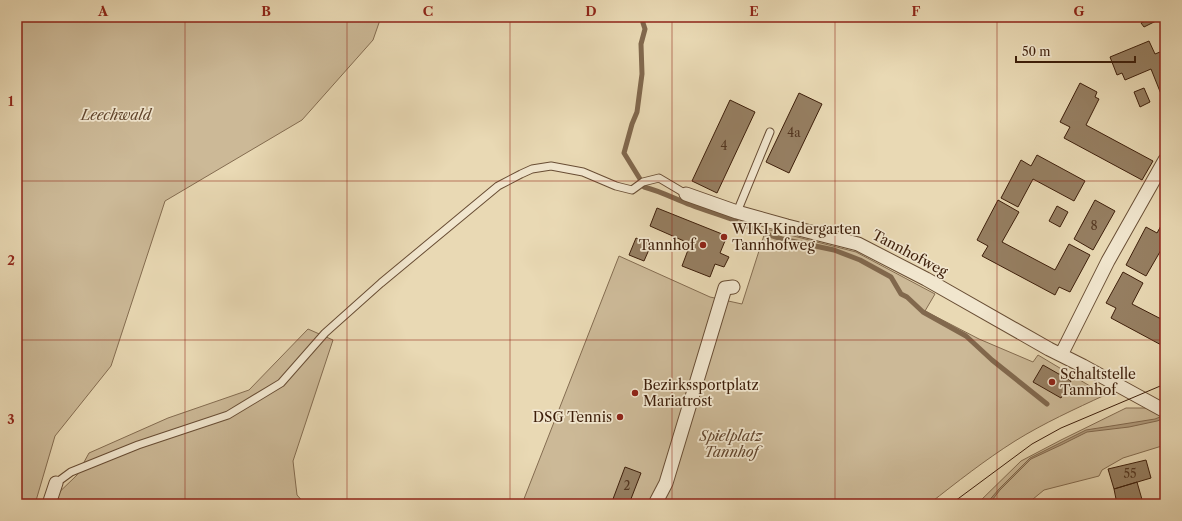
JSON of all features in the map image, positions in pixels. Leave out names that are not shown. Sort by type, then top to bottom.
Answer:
[{"type":"street","points":[[1061,355],[1108,261],[1165,160]]},
{"type":"street","name":"Tannhofweg","points":[[686,194],[737,212],[858,244],[926,279],[1061,355],[1165,411]]},
{"type":"street","points":[[655,504],[666,483],[725,288],[733,287]]},
{"type":"street","points":[[49,504],[56,483]]},
{"type":"lane","points":[[737,212],[770,132]]},
{"type":"lane","points":[[56,483],[71,472],[138,445],[228,415],[281,383],[326,333],[381,283],[498,186],[532,169],[551,166],[583,172],[616,186],[632,190],[643,182],[659,178],[686,194]]},
{"type":"green space","name":"Leechwald","points":[[17,17],[381,17],[373,40],[302,120],[165,201],[111,366],[55,436],[35,504],[17,504]]},
{"type":"green space","name":"Spielplatz Tannhof","points":[[766,229],[856,252],[935,294],[925,311],[979,339],[1033,362],[1038,355],[1105,395],[1026,434],[982,463],[929,504],[522,504],[619,256],[710,297],[742,304]]},
{"type":"green space","points":[[308,329],[333,340],[293,461],[297,495],[305,504],[47,504],[77,475],[89,453],[168,418],[249,390]]},
{"type":"green space","points":[[1126,408],[1149,408],[1165,417],[1165,445],[1123,458],[1102,470],[1099,476],[1044,490],[1027,504],[977,504],[1021,461]]},
{"type":"shaded area","points":[[1165,415],[1165,418],[1157,421],[1129,427],[1087,432],[1031,459],[1000,490],[989,504],[986,504],[1030,458],[1086,430],[1155,419]]},
{"type":"building","points":[[1153,17],[1164,17],[1144,27],[1141,23]]},
{"type":"building","points":[[1149,41],[1155,54],[1165,50],[1165,104],[1151,69],[1125,80],[1122,73],[1117,75],[1110,57]]},
{"type":"building","points":[[1080,83],[1097,92],[1095,97],[1099,99],[1086,125],[1153,161],[1142,180],[1064,138],[1070,127],[1060,122]]},
{"type":"building","points":[[1144,88],[1150,102],[1140,107],[1134,92]]},
{"type":"building","points":[[799,93],[822,104],[789,173],[766,162]]},
{"type":"building","points":[[730,100],[755,112],[717,193],[692,181]]},
{"type":"building","points":[[1037,155],[1085,181],[1074,201],[1033,179],[1018,207],[1001,198],[1021,160],[1031,166]]},
{"type":"building","points":[[998,200],[1019,212],[1002,242],[1055,270],[1069,244],[1090,255],[1070,292],[1059,287],[1055,295],[982,256],[988,246],[977,240]]},
{"type":"building","points":[[1095,200],[1115,211],[1093,250],[1074,239]]},
{"type":"building","points":[[1057,206],[1068,212],[1060,227],[1049,221]]},
{"type":"building","name":"Tannhof","points":[[657,208],[727,236],[720,253],[729,257],[724,267],[715,264],[710,277],[682,266],[688,250],[682,248],[684,241],[650,226]]},
{"type":"building","points":[[1162,224],[1165,226],[1165,252],[1161,250],[1146,276],[1126,265],[1146,227],[1157,233]]},
{"type":"building","points":[[636,238],[651,245],[644,261],[629,255]]},
{"type":"building","points":[[1123,272],[1143,283],[1132,304],[1165,321],[1165,347],[1111,318],[1116,308],[1106,303]]},
{"type":"building","name":"Schaltstelle Tannhof","points":[[1043,365],[1071,381],[1061,398],[1033,382]]},
{"type":"building","points":[[1146,460],[1151,478],[1114,489],[1108,469]]},
{"type":"building","points":[[625,467],[641,473],[629,504],[613,499]]},
{"type":"building","points":[[1137,482],[1143,503],[1117,504],[1114,489]]},
{"type":"waterway","points":[[640,179],[624,153],[637,112],[642,74],[641,44],[645,29],[643,17]]},
{"type":"waterway","points":[[644,187],[736,221]]},
{"type":"waterway","points":[[741,223],[757,231],[782,239],[834,250],[860,260],[891,277],[901,294],[907,297],[923,312],[966,336],[992,360],[1047,404]]},
{"type":"tram line","points":[[951,504],[1032,444],[1061,428],[1165,384]]},
{"type":"place","name":"WIKI Kindergarten Tannhofweg","points":[[724,237]]},
{"type":"place","name":"Tannhof","points":[[703,245]]},
{"type":"place","name":"Schaltstelle Tannhof","points":[[1052,382]]},
{"type":"place","name":"Bezirkssportplatz Mariatrost","points":[[635,393]]},
{"type":"place","name":"DSG Tennis","points":[[620,417]]}]
